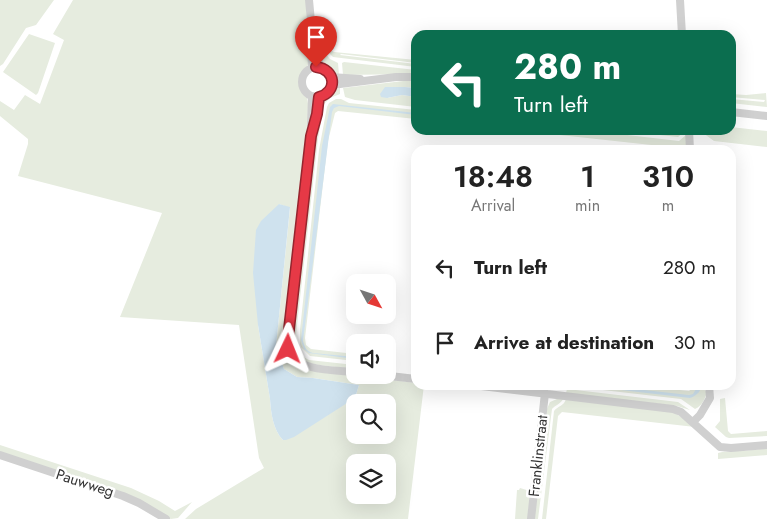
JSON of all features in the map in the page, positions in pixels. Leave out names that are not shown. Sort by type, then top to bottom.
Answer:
[{"type":"street","points":[[309,0],[316,67]]},
{"type":"street","points":[[680,0],[682,30]]},
{"type":"street","points":[[316,67],[327,71],[331,81],[327,93],[315,96],[305,91],[302,84],[306,72],[316,67]]},
{"type":"street","points":[[331,81],[411,78]]},
{"type":"street","points":[[315,96],[288,349],[292,357],[309,367],[346,371]]},
{"type":"street","points":[[736,113],[767,116]]},
{"type":"street","points":[[396,377],[411,378]]},
{"type":"street","points":[[518,390],[673,409],[681,412],[720,447],[767,445]]},
{"type":"street","points":[[693,422],[700,415],[710,398],[709,390]]},
{"type":"street","name":"Franklinstraat","points":[[531,519],[545,393]]},
{"type":"street","name":"Pauwweg","points":[[0,455],[123,496],[166,519]]},
{"type":"shaded area","points":[[0,0],[54,0],[36,25],[26,28],[0,66]]},
{"type":"shaded area","points":[[73,0],[306,0],[309,63],[299,82],[300,88],[307,97],[308,104],[307,145],[284,345],[288,358],[297,368],[346,374],[346,383],[297,377],[284,369],[276,346],[290,208],[279,204],[258,325],[272,415],[277,431],[283,440],[346,403],[346,444],[396,444],[396,394],[356,394],[359,385],[352,384],[396,384],[396,380],[411,382],[411,390],[423,390],[408,519],[185,519],[196,509],[264,468],[259,458],[239,325],[120,317],[162,213],[18,176],[28,139],[0,116],[0,101],[14,110],[25,95],[40,104],[64,40],[53,34]]},
{"type":"shaded area","points":[[325,30],[328,48],[334,52],[411,60],[411,62],[340,55],[411,63],[411,66],[333,57],[328,51],[323,31]]},
{"type":"shaded area","points":[[318,31],[320,31],[324,52],[330,59],[338,63],[339,75],[333,73],[324,64],[320,52]]},
{"type":"shaded area","points":[[29,34],[55,43],[36,95],[3,72]]},
{"type":"shaded area","points":[[342,63],[411,69],[411,74],[343,75]]},
{"type":"shaded area","points":[[411,80],[411,88],[405,87],[387,98],[402,95],[411,96],[411,106],[355,100],[345,97],[343,88]]},
{"type":"shaded area","points":[[340,88],[340,94],[330,98],[324,104],[318,139],[295,343],[300,353],[309,360],[346,364],[346,368],[304,361],[296,354],[292,342],[313,142],[322,101],[335,89]]},
{"type":"shaded area","points":[[766,93],[767,107],[736,104],[736,99],[764,102],[765,100],[736,97],[736,94]]},
{"type":"shaded area","points":[[336,99],[341,99],[349,103],[411,109],[411,118],[338,111],[335,113],[328,141],[305,338],[306,345],[311,349],[346,353],[346,360],[310,356],[300,344],[319,150],[329,103]]},
{"type":"shaded area","points":[[736,128],[767,131],[767,147],[714,141],[706,135],[736,135]]},
{"type":"shaded area","points":[[560,135],[627,135],[679,141],[686,135],[687,145],[651,145]]},
{"type":"shaded area","points":[[660,135],[680,135],[678,137]]},
{"type":"shaded area","points":[[567,390],[576,390],[678,402],[690,410],[677,406],[566,393]]},
{"type":"shaded area","points":[[603,390],[704,390],[707,392],[703,402],[695,409],[681,399]]},
{"type":"shaded area","points":[[725,398],[728,431],[731,434],[767,431],[767,436],[726,437],[715,427],[720,421],[720,399]]},
{"type":"shaded area","points":[[563,399],[552,409],[538,519],[534,519],[546,411],[550,402]]},
{"type":"shaded area","points":[[566,399],[673,412],[695,427],[562,412],[558,416],[546,519],[542,519],[554,411]]},
{"type":"shaded area","points":[[0,445],[131,488],[175,511],[192,502],[178,518],[171,519],[139,501],[0,453]]},
{"type":"shaded area","points":[[767,448],[767,455],[718,459],[718,453],[720,452]]},
{"type":"shaded area","points":[[520,488],[530,491],[528,519],[515,519],[517,490]]},
{"type":"water","points":[[385,87],[411,88],[411,96],[402,95],[387,98],[381,97],[380,94]]},
{"type":"water","points":[[333,104],[411,112],[411,114],[339,106],[334,108],[332,112],[303,341],[306,349],[313,353],[346,356],[346,358],[309,353],[304,349],[301,340],[322,146],[330,107]]},
{"type":"water","points":[[279,204],[290,207],[276,346],[284,369],[297,377],[359,385],[356,394],[346,394],[346,404],[294,437],[286,440],[283,440],[277,431],[272,415],[258,325],[253,273],[256,230],[261,221]]},
{"type":"water","points":[[621,390],[644,390],[689,395],[693,394],[695,390],[700,390],[690,398]]},
{"type":"route","points":[[288,349],[311,136],[319,97],[327,93],[332,85],[330,74],[324,68],[316,67]]}]
